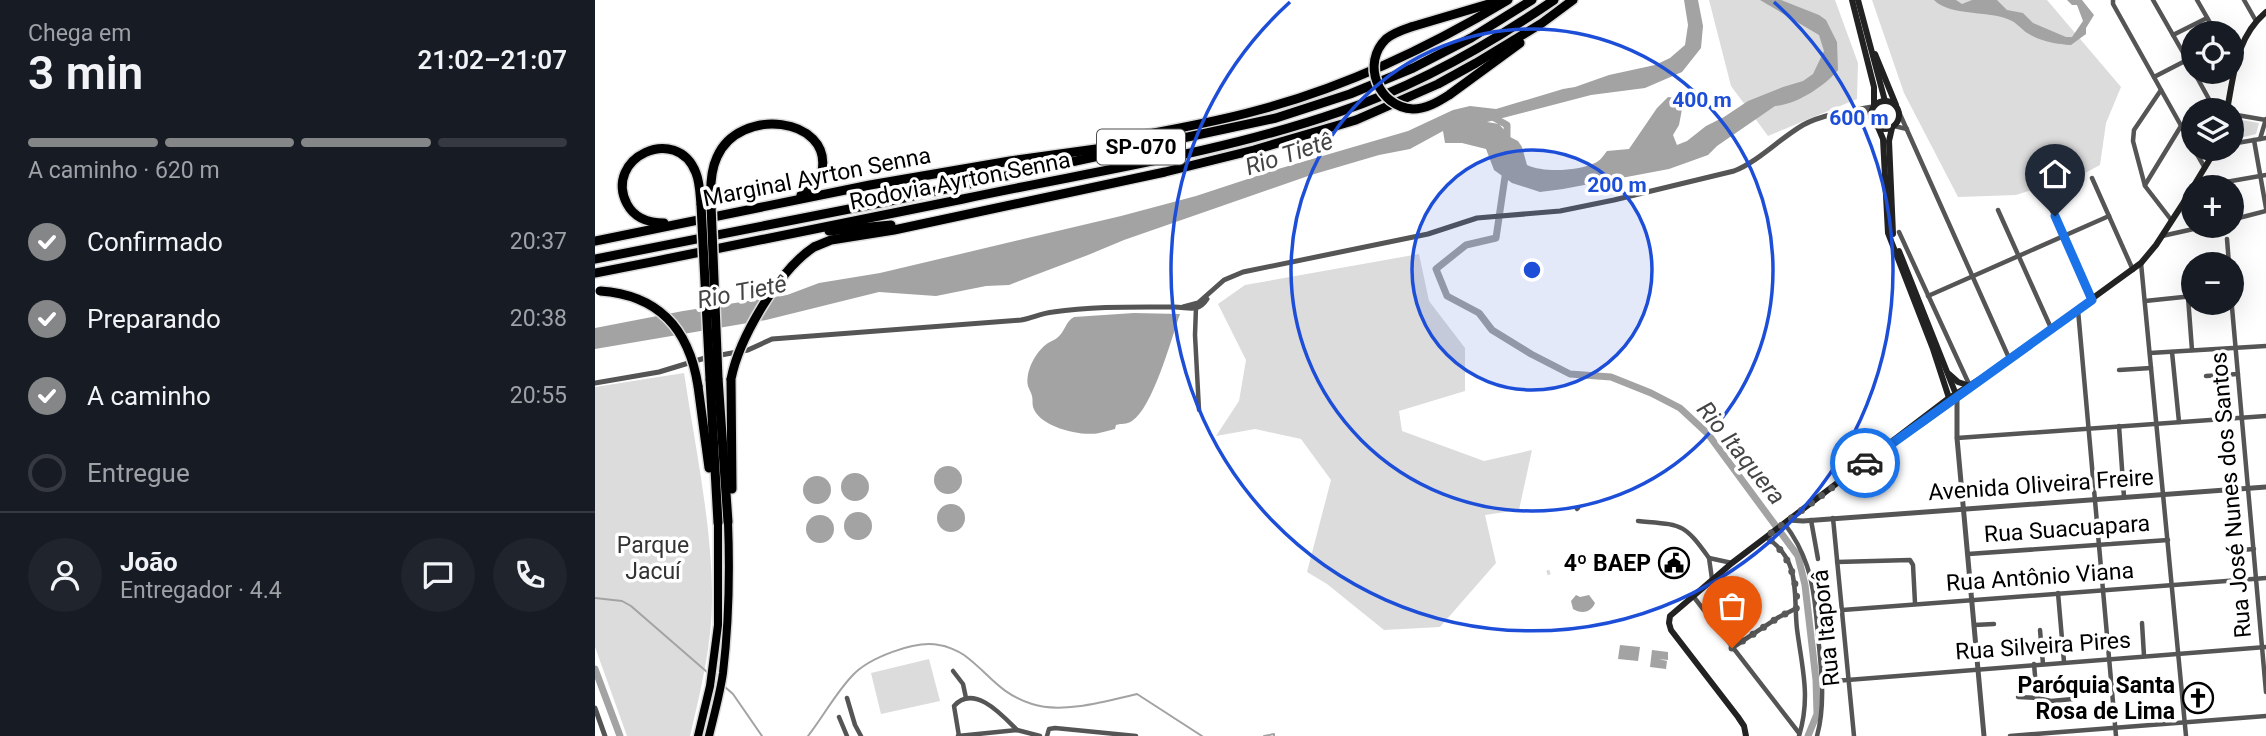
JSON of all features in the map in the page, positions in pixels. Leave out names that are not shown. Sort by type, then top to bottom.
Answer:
[{"type":"highway","points":[[1500,0],[1411,27],[1388,37],[1375,58],[1376,82],[1382,93],[1391,102],[1402,107],[1427,107],[1522,42],[1542,23]]},
{"type":"highway","points":[[1047,156],[1255,111],[1296,98],[1438,40],[1508,0]]},
{"type":"highway","name":"Rodovia Ayrton Senna","points":[[595,259],[890,201],[1276,118],[1350,94],[1413,68],[1471,38],[1532,0]]},
{"type":"highway","name":"Rodovia Ayrton Senna","points":[[595,273],[1081,176],[1263,135],[1341,112],[1457,61],[1554,0]]},
{"type":"highway","points":[[698,736],[713,667],[723,523],[731,514],[731,379],[740,348],[782,278],[798,259],[814,247],[831,240],[914,226],[1165,172],[1254,150],[1356,120],[1438,84],[1476,63],[1542,23],[1573,0]]},
{"type":"highway","points":[[1356,120],[1457,61]]},
{"type":"highway","points":[[709,736],[723,676],[730,589],[714,379],[706,205],[713,168],[725,144],[746,128],[771,123],[806,134],[816,144],[823,160],[821,175],[815,186],[804,194],[777,203]]},
{"type":"highway","points":[[1047,156],[1193,136]]},
{"type":"highway","points":[[697,219],[652,222],[635,215],[624,197],[622,184],[626,170],[637,157],[650,150],[661,148],[675,151],[688,160],[697,174],[706,205]]},
{"type":"highway","name":"Marginal Ayrton Senna","points":[[595,241],[777,203],[1047,156]]},
{"type":"highway","points":[[815,230],[836,232],[914,226]]},
{"type":"highway","points":[[597,291],[627,294],[660,311],[671,322],[691,353],[708,457],[713,513],[723,523]]},
{"type":"main road","points":[[1852,0],[1874,87],[1873,121],[1883,139],[1888,233],[1945,385],[1953,398]]},
{"type":"main road","points":[[1858,0],[1885,102],[1898,110]]},
{"type":"main road","points":[[2244,39],[2266,12]]},
{"type":"main road","points":[[1869,40],[1898,110],[1899,120],[1893,127],[1889,141],[1892,231],[1947,371],[1953,398]]},
{"type":"main road","points":[[1873,108],[1885,102]]},
{"type":"main road","points":[[1878,127],[1885,130],[1893,127]]},
{"type":"main road","points":[[2201,175],[2209,161]]},
{"type":"main road","points":[[1920,420],[2133,270],[2141,263],[2181,207]]},
{"type":"main road","points":[[1947,371],[1952,377],[1968,385]]},
{"type":"main road","points":[[1892,443],[1897,442],[1968,385],[1993,371]]},
{"type":"main road","points":[[1746,736],[1741,721],[1670,627],[1672,614],[1732,562],[1920,420],[1944,396],[1945,385]]},
{"type":"street","points":[[2113,0],[2181,126],[2145,186]]},
{"type":"street","points":[[2153,0],[2181,49]]},
{"type":"street","points":[[2197,0],[2209,21]]},
{"type":"street","points":[[2244,0],[2256,21]]},
{"type":"street","points":[[2173,35],[2207,18]]},
{"type":"street","points":[[2154,77],[2181,63]]},
{"type":"street","points":[[2161,90],[2134,130],[2133,136],[2145,186],[2172,221]]},
{"type":"street","points":[[1199,411],[1196,321],[1198,306],[1224,280],[1243,272],[1428,233],[1477,218],[1552,212],[1734,170],[1748,164],[1814,120],[1873,108]]},
{"type":"street","points":[[1898,110],[2010,358]]},
{"type":"street","points":[[2244,116],[2266,120],[2260,139],[2266,209],[2244,216]]},
{"type":"street","points":[[1893,127],[1901,126],[1909,130]]},
{"type":"street","points":[[2200,161],[2205,169]]},
{"type":"street","points":[[2244,179],[2263,176]]},
{"type":"street","points":[[2092,178],[2133,270]]},
{"type":"street","points":[[2046,197],[2092,300]]},
{"type":"street","points":[[1998,210],[2051,329]]},
{"type":"street","points":[[1929,296],[2109,216]]},
{"type":"street","points":[[1899,232],[1968,385]]},
{"type":"street","points":[[2161,236],[2181,232]]},
{"type":"street","points":[[2227,239],[2228,252]]},
{"type":"street","points":[[2141,263],[2186,736]]},
{"type":"street","points":[[2145,301],[2181,297]]},
{"type":"street","points":[[595,383],[659,372],[705,358],[748,350],[777,338],[1021,320],[1058,311],[1198,306]]},
{"type":"street","points":[[2078,310],[2116,736]]},
{"type":"street","points":[[2191,315],[2192,350]]},
{"type":"street","name":"Rua José Nunes dos Santos","points":[[2232,315],[2266,692]]},
{"type":"street","points":[[2150,353],[2266,346]]},
{"type":"street","points":[[2172,352],[2179,422]]},
{"type":"street","points":[[2119,370],[2151,368]]},
{"type":"street","points":[[2206,376],[2238,374]]},
{"type":"street","points":[[1953,398],[1984,736]]},
{"type":"street","points":[[1957,438],[2266,416]]},
{"type":"street","points":[[2119,426],[2124,497]]},
{"type":"street","name":"Avenida Oliveira Freire","points":[[1787,521],[2266,487]]},
{"type":"street","name":"Rua Itaporâ","points":[[1833,517],[1854,736]]},
{"type":"street","name":"Avenida Oliveira Freire","points":[[1787,521],[1818,519]]},
{"type":"street","points":[[1811,520],[1818,559]]},
{"type":"street","points":[[1638,521],[1685,529],[1709,558],[1712,579]]},
{"type":"street","points":[[1787,521],[1807,565],[1816,612],[1822,682],[1822,711],[1817,736]]},
{"type":"street","points":[[1769,535],[1779,545],[1796,585],[1805,699],[1799,735]]},
{"type":"street","name":"Rua Suacuapara","points":[[1968,554],[2168,540]]},
{"type":"street","points":[[2228,551],[2254,549]]},
{"type":"street","points":[[1709,558],[1732,562]]},
{"type":"street","points":[[1837,562],[1912,562],[1915,604]]},
{"type":"street","name":"Rua Antônio Viana","points":[[1816,612],[2266,578]]},
{"type":"street","points":[[2058,593],[2064,662]]},
{"type":"street","points":[[1692,595],[1799,735]]},
{"type":"street","points":[[1732,648],[1797,608]]},
{"type":"street","points":[[2142,623],[2144,656]]},
{"type":"street","points":[[1974,625],[1994,624]]},
{"type":"street","points":[[2040,630],[2043,664]]},
{"type":"street","name":"Rua Silveira Pires","points":[[1822,682],[2264,647]]},
{"type":"street","points":[[2034,664],[2037,698]]},
{"type":"street","points":[[953,671],[963,684],[966,698]]},
{"type":"street","points":[[2080,691],[2111,688]]},
{"type":"street","points":[[2018,697],[2044,701],[2073,699]]},
{"type":"street","points":[[847,698],[861,736]]},
{"type":"street","points":[[1017,730],[1001,713],[986,703],[966,698],[954,706],[958,736],[1017,730],[1040,736]]},
{"type":"street","points":[[595,733],[604,733],[596,711]]},
{"type":"street","points":[[2010,736],[2266,716]]},
{"type":"street","points":[[839,717],[847,736]]},
{"type":"street","points":[[844,729],[855,725]]},
{"type":"street","points":[[1048,734],[1049,729],[1055,728],[1136,736]]},
{"type":"green space","points":[[1709,0],[1835,0],[1858,63],[1857,99],[1768,136],[1731,86]]},
{"type":"green space","points":[[1872,0],[2047,0],[2121,87],[2106,123],[2100,165],[2085,173],[2016,195],[1958,197],[1904,93]]},
{"type":"green space","points":[[2244,120],[2259,123],[2256,134],[2244,137]]},
{"type":"green space","points":[[1419,254],[1429,301],[1465,348],[1465,391],[1399,411],[1402,431],[1484,461],[1532,450],[1519,510],[1485,515],[1496,563],[1440,627],[1384,630],[1327,584],[1307,572],[1331,480],[1301,439],[1255,429],[1216,436],[1239,401],[1246,360],[1218,304],[1245,285]]},
{"type":"green space","name":"Parque Jacuí","points":[[684,373],[709,537],[712,610],[708,647],[690,736],[627,736],[595,647],[595,387]]},
{"type":"green space","points":[[929,659],[940,701],[881,714],[871,673]]},
{"type":"shaded area","points":[[1684,0],[1698,0],[1703,26],[1701,48],[1682,72],[1645,88],[1591,95],[1487,122],[1499,124],[1510,137],[1518,141],[1527,165],[1552,170],[1570,169],[1595,163],[1607,151],[1629,149],[1657,108],[1668,97],[1676,98],[1683,104],[1679,125],[1673,135],[1677,145],[1687,141],[1706,126],[1748,101],[1803,81],[1813,74],[1824,51],[1819,35],[1760,0],[1781,0],[1826,20],[1837,42],[1838,70],[1810,94],[1775,106],[1708,155],[1669,169],[1540,192],[1512,183],[1494,170],[1486,149],[1462,143],[1445,143],[1443,131],[1410,149],[1311,175],[1124,240],[1009,285],[986,286],[936,296],[879,292],[766,320],[595,349],[595,328],[787,295],[819,283],[880,273],[1121,216],[1196,196],[1408,131],[1453,110],[1470,106],[1496,109],[1609,75],[1655,65],[1670,58],[1685,45],[1688,25]]},
{"type":"shaded area","points":[[1934,0],[1956,0],[1962,4],[1972,0],[1997,0],[2007,10],[2023,13],[2033,23],[2066,37],[2072,37],[2083,21],[2077,5],[2072,5],[2067,0],[2082,0],[2094,15],[2086,28],[2086,34],[2071,45],[2066,45],[2034,37],[2004,18],[1950,9]]},
{"type":"shaded area","points":[[1134,313],[1180,314],[1161,372],[1140,413],[1130,422],[1116,425],[1115,429],[1091,434],[1061,429],[1043,420],[1033,407],[1028,386],[1030,368],[1039,351],[1060,336],[1074,317]]},
{"type":"shaded area","points":[[948,466],[958,470],[962,480],[958,490],[948,494],[938,490],[934,480],[938,470]]},
{"type":"shaded area","points":[[855,473],[865,477],[869,487],[865,497],[855,501],[845,497],[841,487],[845,477]]},
{"type":"shaded area","points":[[817,476],[827,480],[831,490],[827,500],[817,504],[807,500],[803,490],[807,480]]},
{"type":"shaded area","points":[[951,504],[961,508],[965,518],[961,528],[951,532],[941,528],[937,518],[941,508]]},
{"type":"shaded area","points":[[858,512],[868,516],[872,526],[868,536],[858,540],[848,536],[844,526],[848,516]]},
{"type":"shaded area","points":[[820,515],[830,519],[834,529],[830,539],[820,543],[810,539],[806,529],[810,519]]},
{"type":"shaded area","points":[[1576,595],[1589,595],[1595,603],[1591,609],[1579,612],[1573,609],[1571,601]]},
{"type":"shaded area","points":[[1620,645],[1640,647],[1638,661],[1618,659]]},
{"type":"shaded area","points":[[1652,650],[1668,652],[1668,660],[1659,659],[1667,661],[1666,669],[1650,667]]},
{"type":"waterway","name":"Rio Tietê","points":[[1489,115],[1507,125],[1507,141]]},
{"type":"waterway","name":"Rio Itaquera","points":[[1506,170],[1496,238],[1466,245],[1436,269],[1447,296],[1479,313],[1492,330],[1531,354],[1570,374],[1611,377],[1651,393],[1680,408],[1708,434],[1798,556],[1805,585],[1816,680],[1817,714],[1808,736]]},
{"type":"waterway","points":[[595,598],[622,601],[631,606],[707,672]]},
{"type":"waterway","points":[[808,736],[840,690],[859,669],[893,652],[929,644],[945,646],[962,653],[1002,689],[1020,700],[1057,708],[1099,703],[1137,694],[1202,736]]},
{"type":"waterway","points":[[595,669],[620,736]]},
{"type":"waterway","points":[[725,687],[733,694],[762,736]]},
{"type":"waterway","points":[[1264,736],[1274,736]]},
{"type":"way so far","points":[[1732,648],[1797,608],[1796,585],[1788,562],[1779,545],[1766,537],[1865,463]]},
{"type":"place","name":"4º BAEP","points":[[1674,563]]},
{"type":"place","name":"Paróquia Santa Rosa de Lima","points":[[2198,698]]},
{"type":"route","points":[[1865,463],[2092,300],[2055,216]]}]
